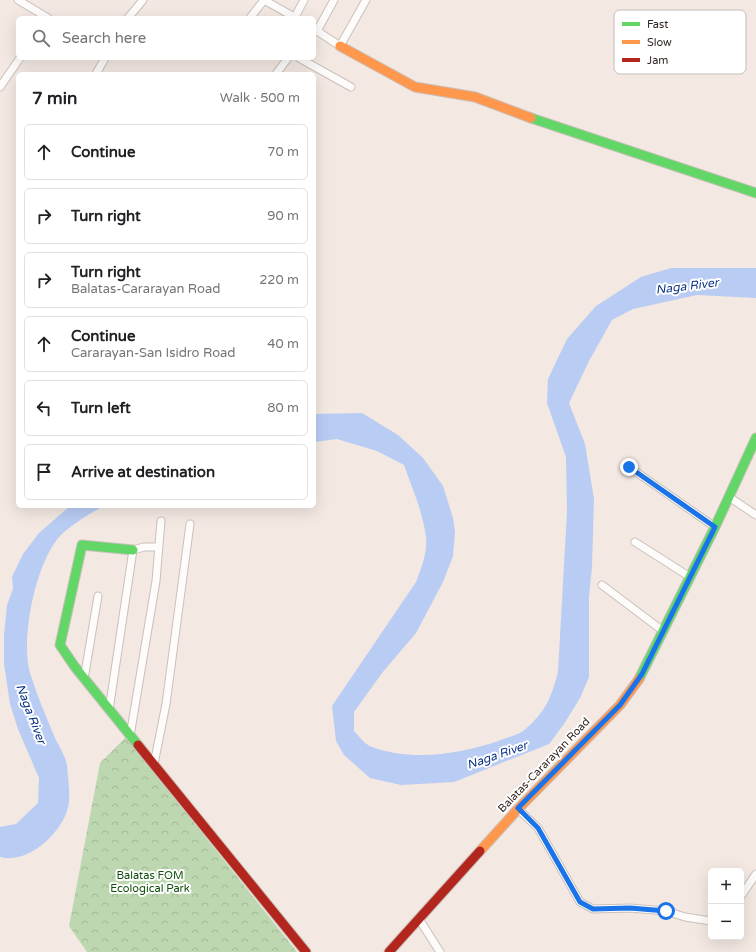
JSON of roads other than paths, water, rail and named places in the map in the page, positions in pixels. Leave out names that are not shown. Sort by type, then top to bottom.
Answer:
[{"type":"street","points":[[18,0],[45,16]]},
{"type":"street","points":[[130,16],[143,0]]},
{"type":"street","points":[[252,16],[264,0],[294,16]]},
{"type":"street","points":[[296,16],[304,0]]},
{"type":"street","points":[[316,28],[334,0]]},
{"type":"street","points":[[340,46],[366,0]]},
{"type":"street","points":[[316,31],[340,46],[415,87],[475,97],[559,129],[756,193]]},
{"type":"street","points":[[0,88],[19,60]]},
{"type":"street","points":[[97,72],[104,60]]},
{"type":"street","points":[[278,72],[286,60]]},
{"type":"street","points":[[303,60],[351,87]]},
{"type":"street","name":"Balatas-Cararayan Road","points":[[389,952],[518,808],[620,705],[642,674],[715,527],[756,438]]},
{"type":"street","points":[[629,467],[715,527]]},
{"type":"street","points":[[729,497],[756,515]]},
{"type":"street","points":[[130,736],[150,626],[156,581],[161,521]]},
{"type":"street","points":[[154,764],[166,704],[190,524]]},
{"type":"street","points":[[635,542],[690,577]]},
{"type":"street","points":[[159,547],[144,547],[133,550],[82,545],[60,645],[84,679],[306,952]]},
{"type":"street","points":[[109,710],[133,550]]},
{"type":"street","points":[[602,585],[663,630]]},
{"type":"street","points":[[84,679],[98,596]]},
{"type":"street","points":[[518,808],[538,828],[580,902],[593,909],[630,908],[666,911],[685,918],[708,921]]},
{"type":"street","points":[[744,892],[756,874]]},
{"type":"street","points":[[419,919],[440,952]]},
{"type":"water","name":"Naga River","points":[[671,268],[756,268],[756,298],[697,295],[633,309],[612,320],[589,361],[569,403],[585,444],[594,499],[592,567],[589,597],[589,677],[580,698],[564,724],[549,744],[454,782],[401,785],[370,778],[344,755],[336,741],[332,706],[416,582],[425,554],[425,528],[420,509],[404,465],[377,451],[337,439],[316,442],[316,414],[362,413],[398,435],[423,458],[443,486],[453,518],[455,532],[453,556],[443,582],[416,633],[382,673],[354,712],[354,731],[369,746],[388,752],[420,755],[470,749],[516,735],[531,724],[542,712],[550,698],[558,672],[567,511],[566,457],[547,403],[548,379],[567,339],[596,306],[641,277]]},
{"type":"water","name":"Naga River","points":[[68,508],[100,508],[70,527],[61,535],[52,547],[44,562],[38,581],[32,601],[29,621],[27,658],[30,673],[45,714],[64,755],[66,763],[69,802],[66,813],[61,824],[53,834],[34,850],[23,856],[11,858],[0,857],[0,827],[16,824],[38,803],[39,778],[18,729],[10,704],[4,664],[4,635],[7,605],[13,589],[12,577],[23,554],[39,533]]},
{"type":"park label","name":"Balatas FOM Ecological Park","points":[[150,881]]}]
